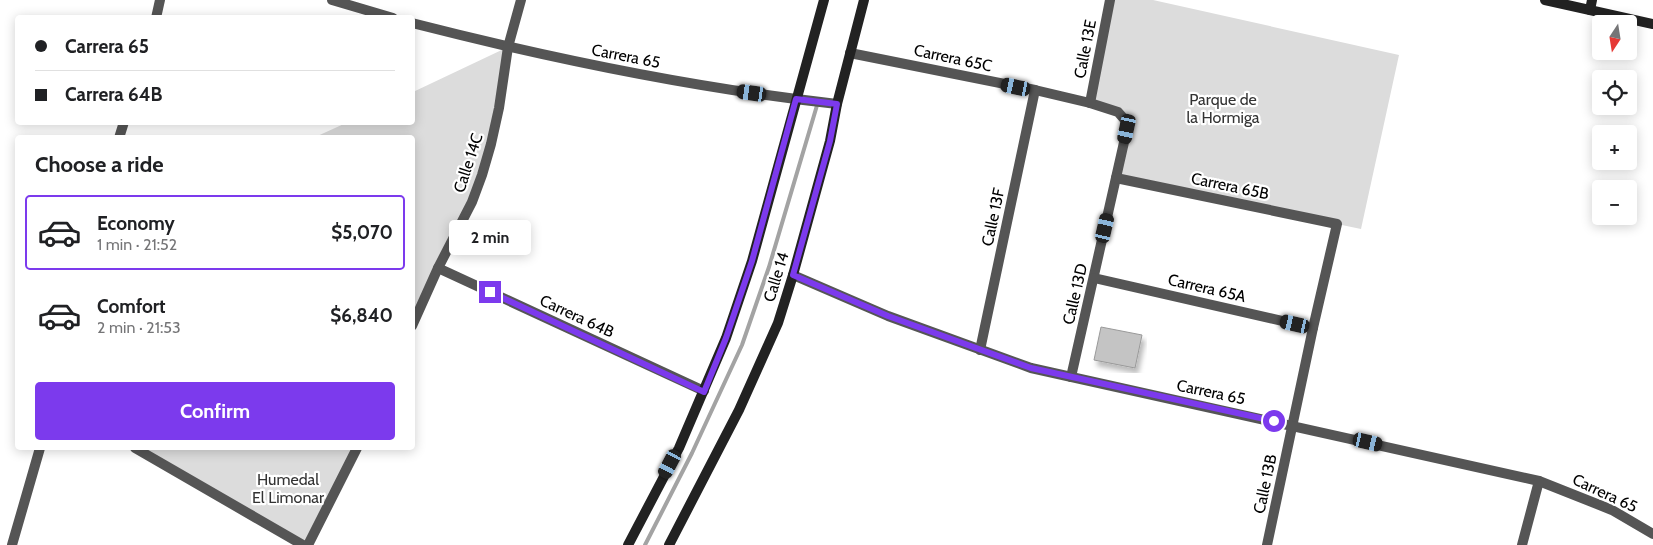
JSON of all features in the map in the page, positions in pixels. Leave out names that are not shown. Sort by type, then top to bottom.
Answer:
[{"type":"street","points":[[157,15],[160,0]]},
{"type":"street","points":[[332,0],[383,15]]},
{"type":"street","name":"Calle 14C","points":[[415,319],[438,268],[472,202],[482,175],[499,108],[508,47],[521,0]]},
{"type":"street","name":"Calle 14","points":[[628,545],[679,448],[726,338],[752,261],[796,99],[815,40],[824,0]]},
{"type":"street","name":"Calle 14","points":[[669,545],[739,410],[778,323],[830,141],[837,104],[864,0]]},
{"type":"street","name":"Calle 13E","points":[[1090,103],[1110,0]]},
{"type":"street","points":[[1545,0],[1591,5],[1653,24]]},
{"type":"street","name":"Carrera 65","points":[[415,24],[508,47],[612,69],[717,88],[837,104]]},
{"type":"street","name":"Carrera 65C","points":[[850,53],[1035,90],[1090,103],[1118,112],[1125,120],[1127,129]]},
{"type":"street","name":"Calle 13F","points":[[980,350],[1035,90]]},
{"type":"street","name":"Calle 13D","points":[[1071,377],[1127,129]]},
{"type":"street","name":"Carrera 65B","points":[[1116,178],[1337,224]]},
{"type":"street","name":"Calle 13B","points":[[1267,545],[1337,224]]},
{"type":"street","name":"Carrera 64B","points":[[438,268],[704,392]]},
{"type":"street","name":"Carrera 65","points":[[793,275],[888,316],[1031,368],[1540,481],[1612,510],[1653,534]]},
{"type":"street","name":"Carrera 65A","points":[[1094,278],[1313,328]]},
{"type":"street","points":[[12,545],[39,450]]},
{"type":"street","points":[[137,450],[303,545]]},
{"type":"street","points":[[308,545],[356,450]]},
{"type":"street","points":[[1522,545],[1540,481]]},
{"type":"green space","name":"Parque de la Hormiga","points":[[1110,0],[1153,0],[1399,55],[1361,229],[1116,178],[1125,120],[1090,103]]},
{"type":"green space","points":[[508,47],[482,175],[415,322],[415,135],[320,135],[342,125],[415,125],[415,91]]},
{"type":"green space","name":"Humedal El Limonar","points":[[139,450],[356,450],[308,545]]},
{"type":"building","points":[[1101,327],[1142,335],[1135,368],[1094,360]]},
{"type":"waterway","points":[[645,545],[692,453],[742,345],[769,267],[818,102]]},
{"type":"route","points":[[490,292],[704,392],[726,338],[752,261],[796,99],[837,104],[830,141],[793,275],[888,316],[1031,368],[1274,421]]}]
